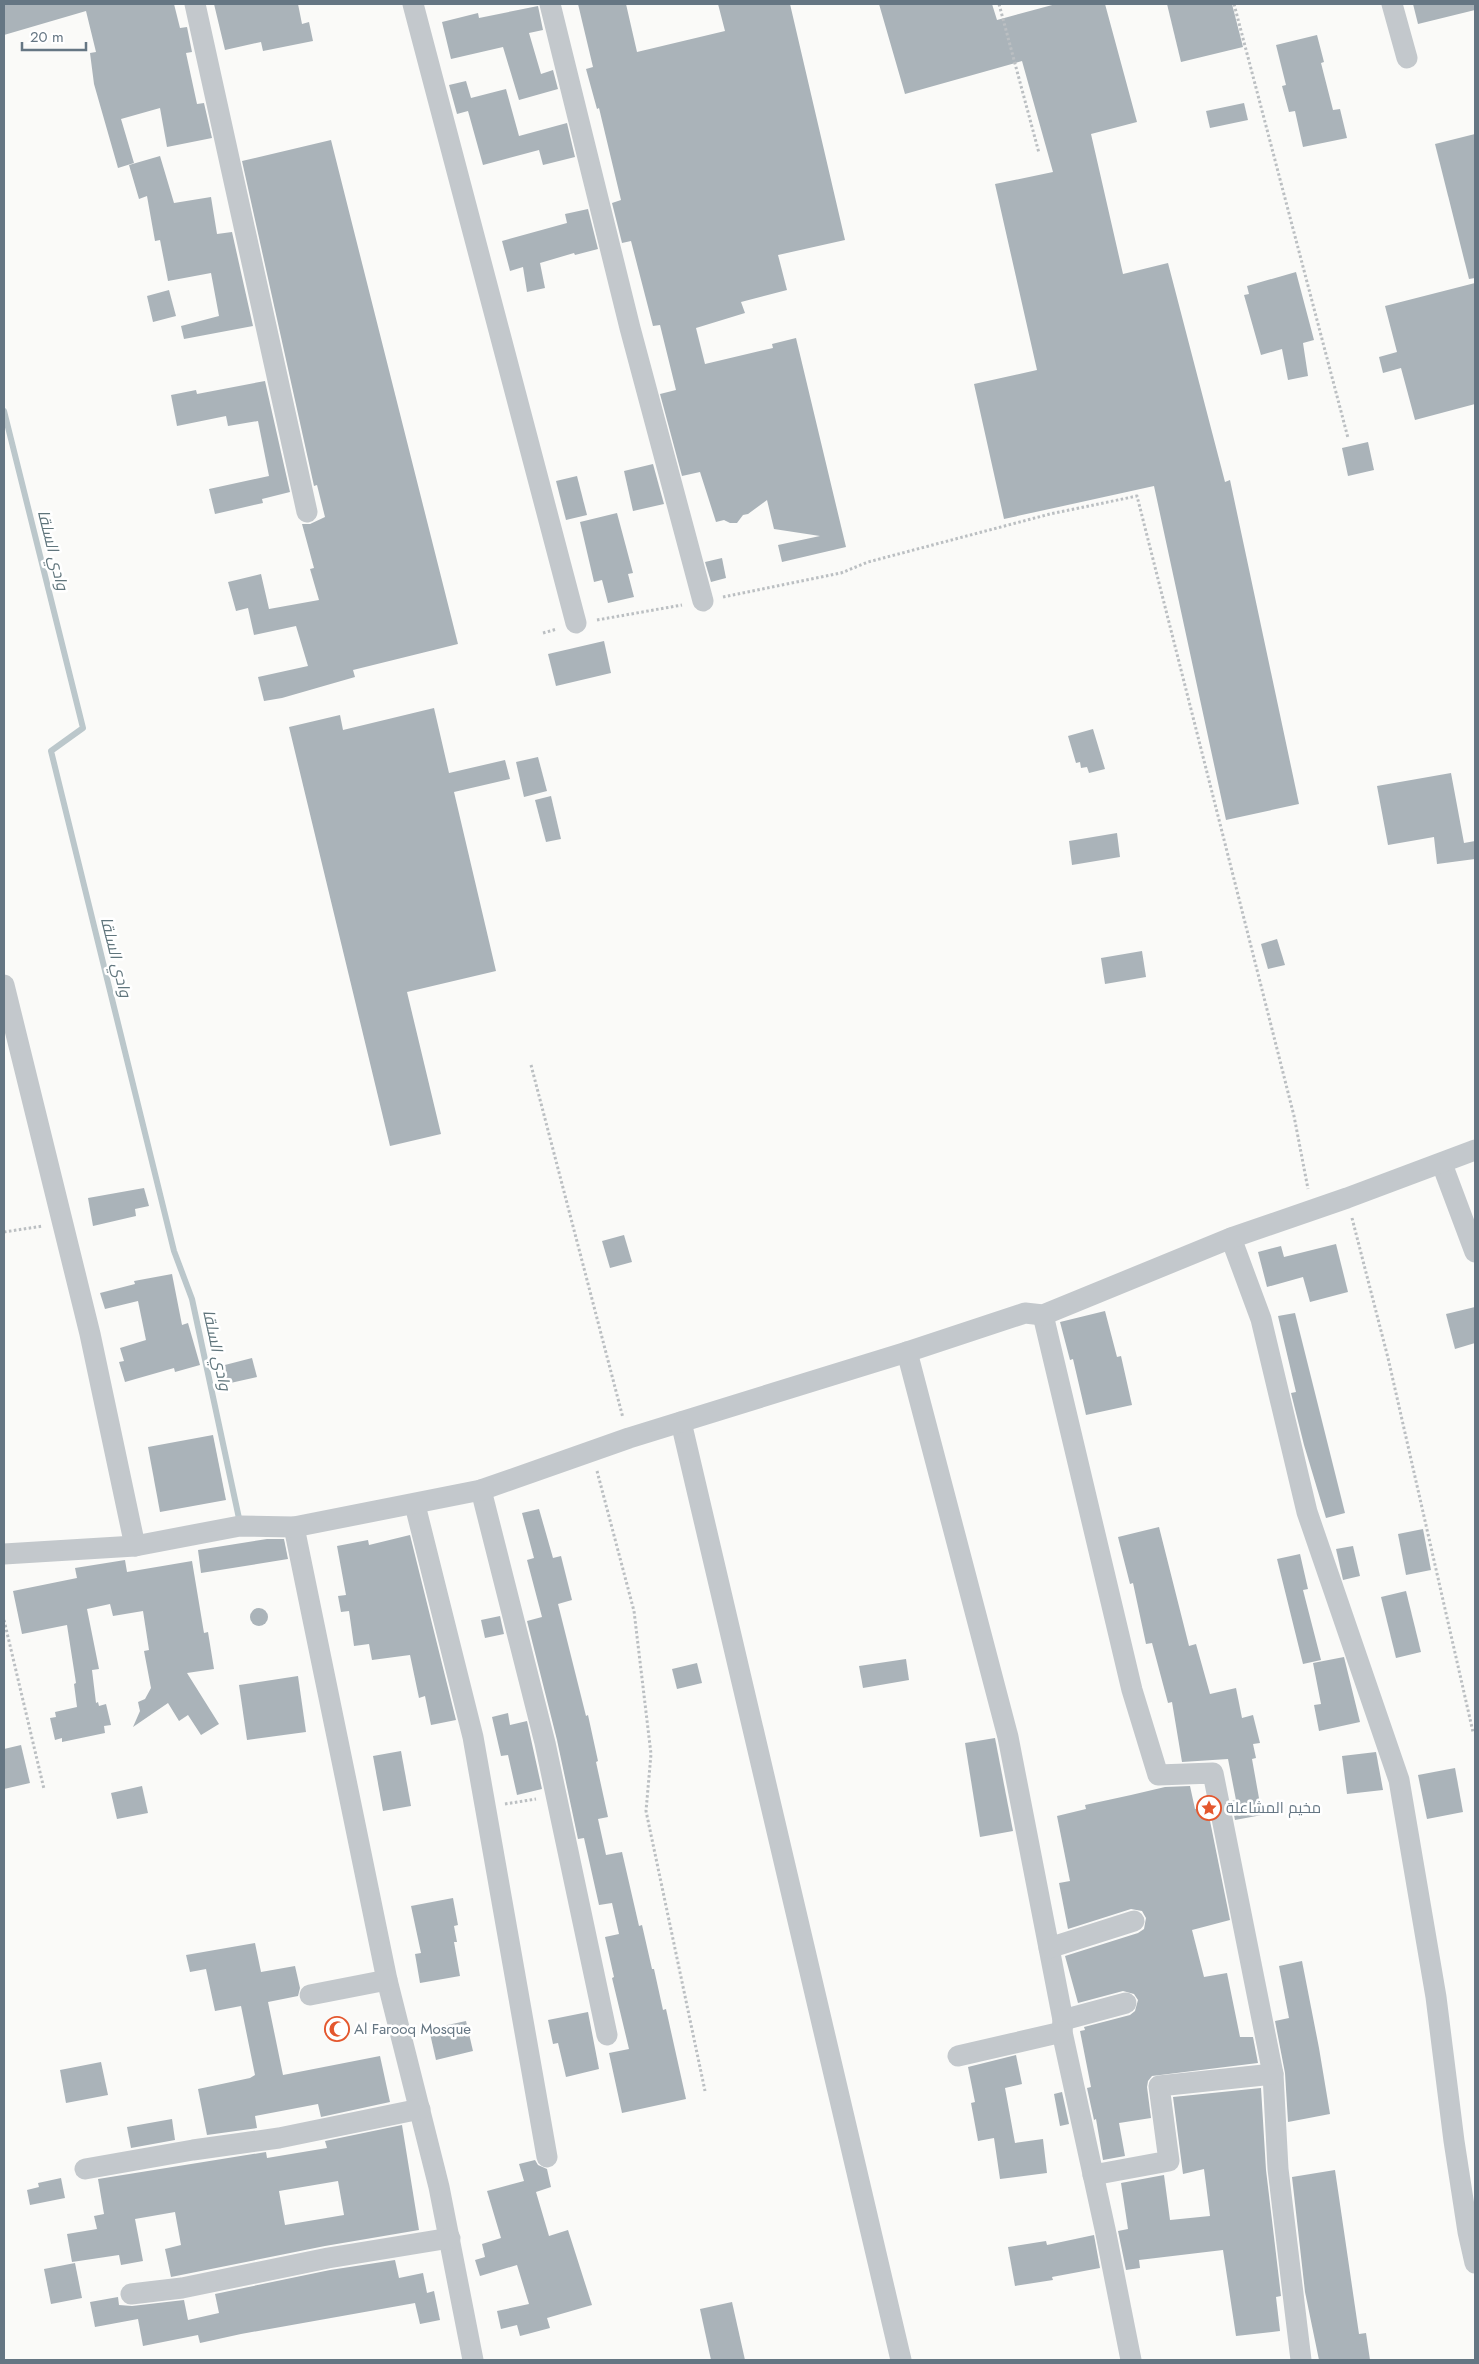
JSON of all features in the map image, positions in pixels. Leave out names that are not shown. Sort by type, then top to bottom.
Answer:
[{"type":"street","points":[[195,4],[307,512]]},
{"type":"street","points":[[412,4],[576,623]]},
{"type":"street","points":[[550,4],[630,328],[703,601]]},
{"type":"street","points":[[1392,4],[1407,58]]},
{"type":"street","points":[[4,985],[13,1063],[62,1223],[90,1334],[136,1546]]},
{"type":"street","points":[[4,1554],[54,1560],[240,1526],[294,1527],[415,1505],[481,1490],[629,1438],[907,1352],[1025,1313],[1043,1315],[1232,1238],[1442,1164],[1475,1150]]},
{"type":"street","points":[[1442,1164],[1475,1252]]},
{"type":"street","points":[[1232,1238],[1261,1319],[1307,1512],[1399,1780],[1436,1997],[1454,2140],[1468,2232],[1475,2263]]},
{"type":"street","points":[[1043,1315],[1132,1690],[1158,1775],[1213,1773],[1273,2074],[1278,2169],[1301,2360]]},
{"type":"street","points":[[907,1352],[1008,1736],[1062,2026],[1131,2360]]},
{"type":"street","points":[[681,1422],[901,2360]]},
{"type":"street","points":[[481,1490],[545,1743],[606,2035]]},
{"type":"street","points":[[415,1505],[473,1737],[546,2157]]},
{"type":"street","points":[[294,1527],[387,1980],[450,2238],[473,2360]]},
{"type":"street","points":[[1049,1948],[1134,1921]]},
{"type":"street","points":[[310,1995],[387,1980]]},
{"type":"street","points":[[958,2056],[1062,2026],[1126,2004]]},
{"type":"street","points":[[1093,2176],[1169,2161],[1159,2086],[1273,2074]]},
{"type":"street","points":[[85,2170],[194,2150],[278,2138],[420,2109]]},
{"type":"street","points":[[131,2294],[182,2288],[328,2258],[450,2238]]},
{"type":"path","points":[[999,4],[1039,153]]},
{"type":"path","points":[[1234,4],[1348,438]]},
{"type":"path","points":[[543,633],[576,623],[703,601],[841,573],[868,562],[1050,514],[1137,496],[1294,1116],[1312,1210]]},
{"type":"path","points":[[531,1064],[629,1438]]},
{"type":"path","points":[[1347,1198],[1390,1368],[1473,1732]]},
{"type":"path","points":[[4,1232],[62,1223]]},
{"type":"path","points":[[592,1451],[634,1611],[651,1754],[646,1811],[705,2091]]},
{"type":"path","points":[[4,1620],[44,1789]]},
{"type":"path","points":[[485,1807],[556,1795]]},
{"type":"building","points":[[4,4],[174,4],[180,28],[187,27],[192,52],[186,53],[197,104],[204,103],[212,138],[167,147],[160,108],[121,119],[134,163],[118,168],[94,84],[90,53],[96,52],[86,11],[4,35]]},
{"type":"building","points":[[214,4],[298,4],[302,24],[309,22],[313,41],[263,51],[261,42],[225,50]]},
{"type":"building","points":[[578,4],[626,4],[637,52],[725,31],[718,4],[790,4],[845,240],[778,255],[787,290],[741,302],[745,313],[696,328],[705,364],[773,348],[772,344],[796,338],[846,547],[782,562],[778,545],[820,536],[774,529],[767,500],[748,514],[743,515],[737,523],[730,523],[724,520],[716,522],[700,472],[682,476],[660,394],[676,390],[660,325],[653,326],[631,241],[622,243],[612,203],[621,200],[599,108],[597,109],[586,69],[593,67]]},
{"type":"building","points":[[879,4],[992,4],[997,20],[1056,4],[1105,4],[1137,122],[1091,134],[1123,274],[1168,263],[1225,482],[1230,480],[1299,804],[1226,820],[1154,486],[1004,519],[974,384],[1037,370],[995,184],[1053,172],[1022,61],[905,94]]},
{"type":"building","points":[[1167,4],[1232,4],[1243,47],[1181,62]]},
{"type":"building","points":[[1413,4],[1475,4],[1475,10],[1418,24]]},
{"type":"building","points":[[538,6],[543,30],[529,33],[541,74],[553,70],[558,89],[519,100],[503,47],[451,59],[442,22],[478,13],[479,18]]},
{"type":"building","points":[[1317,35],[1324,62],[1321,63],[1333,110],[1340,109],[1347,138],[1303,147],[1295,111],[1289,112],[1282,86],[1286,85],[1276,45]]},
{"type":"building","points":[[466,81],[471,98],[506,89],[519,136],[567,123],[575,157],[543,165],[539,150],[483,165],[468,111],[457,114],[449,85]]},
{"type":"building","points":[[1244,103],[1248,120],[1210,128],[1206,111]]},
{"type":"building","points":[[1475,134],[1475,278],[1469,279],[1435,144]]},
{"type":"building","points":[[331,140],[458,644],[353,670],[355,677],[282,698],[264,701],[258,677],[308,666],[296,626],[254,635],[248,608],[236,611],[228,582],[261,574],[269,609],[319,600],[310,569],[314,568],[302,524],[310,524],[325,517],[317,485],[314,486],[242,161]]},
{"type":"building","points":[[160,156],[174,203],[211,197],[217,234],[232,232],[253,326],[184,339],[181,326],[219,316],[211,273],[168,281],[160,240],[155,241],[147,196],[139,199],[129,165]]},
{"type":"building","points":[[588,209],[598,249],[575,255],[574,253],[540,263],[545,288],[527,292],[523,267],[510,271],[502,241],[567,223],[565,214]]},
{"type":"building","points":[[1296,272],[1314,340],[1303,343],[1308,376],[1288,380],[1282,349],[1261,355],[1244,295],[1249,294],[1247,286]]},
{"type":"building","points":[[1475,283],[1475,404],[1415,420],[1401,368],[1383,373],[1379,357],[1397,352],[1385,306]]},
{"type":"building","points":[[169,290],[176,316],[153,322],[147,296]]},
{"type":"building","points":[[265,381],[290,492],[262,499],[263,503],[215,514],[209,489],[269,476],[258,421],[228,426],[226,416],[177,426],[171,395],[196,390],[197,394]]},
{"type":"building","points":[[1368,442],[1374,470],[1348,476],[1342,448]]},
{"type":"building","points":[[653,464],[664,504],[633,511],[624,471]]},
{"type":"building","points":[[577,476],[587,515],[566,520],[556,481]]},
{"type":"building","points":[[617,513],[633,573],[628,574],[634,597],[608,603],[602,580],[594,582],[580,522]]},
{"type":"building","points":[[722,558],[726,578],[711,582],[705,562]]},
{"type":"building","points":[[604,641],[611,673],[556,686],[548,654]]},
{"type":"building","points":[[434,708],[449,773],[505,760],[510,779],[454,792],[496,971],[407,992],[441,1134],[390,1146],[289,727],[340,715],[343,730]]},
{"type":"building","points":[[1093,729],[1105,769],[1089,773],[1087,767],[1081,768],[1080,762],[1076,763],[1068,736]]},
{"type":"building","points":[[538,757],[547,791],[524,797],[516,762]]},
{"type":"building","points":[[1451,773],[1464,843],[1475,841],[1475,859],[1437,864],[1434,837],[1388,845],[1377,786]]},
{"type":"building","points":[[551,796],[561,839],[546,842],[535,800]]},
{"type":"building","points":[[1117,833],[1120,857],[1072,865],[1069,841]]},
{"type":"building","points":[[1277,939],[1285,965],[1268,969],[1261,944]]},
{"type":"building","points":[[1142,951],[1146,977],[1105,984],[1101,958]]},
{"type":"building","points":[[144,1188],[149,1206],[135,1209],[136,1216],[93,1226],[88,1198]]},
{"type":"building","points":[[624,1235],[632,1262],[610,1268],[602,1241]]},
{"type":"building","points":[[1336,1244],[1348,1292],[1310,1302],[1303,1277],[1267,1287],[1258,1252],[1281,1246],[1284,1257]]},
{"type":"building","points":[[172,1274],[182,1325],[188,1323],[200,1365],[175,1372],[174,1368],[125,1382],[119,1362],[124,1361],[120,1348],[146,1340],[138,1301],[105,1309],[100,1293],[135,1284],[134,1281]]},
{"type":"building","points":[[1475,1307],[1475,1343],[1455,1349],[1446,1314]]},
{"type":"building","points":[[1105,1311],[1117,1357],[1121,1356],[1132,1405],[1086,1415],[1073,1359],[1070,1360],[1060,1322]]},
{"type":"building","points":[[1295,1313],[1345,1513],[1326,1518],[1304,1445],[1291,1393],[1296,1392],[1278,1316]]},
{"type":"building","points":[[252,1358],[257,1377],[226,1384],[221,1366]]},
{"type":"building","points":[[213,1435],[226,1500],[160,1512],[148,1447]]},
{"type":"building","points":[[539,1509],[553,1558],[561,1556],[572,1600],[558,1604],[586,1716],[588,1715],[598,1761],[596,1762],[608,1817],[598,1819],[606,1855],[622,1852],[639,1926],[642,1925],[663,2010],[666,2009],[686,2099],[622,2113],[609,2053],[629,2049],[612,1978],[614,1977],[605,1937],[619,1934],[612,1903],[599,1905],[584,1838],[578,1839],[557,1740],[527,1621],[542,1617],[527,1560],[534,1558],[522,1513]]},
{"type":"building","points":[[1159,1527],[1189,1646],[1196,1644],[1210,1694],[1236,1688],[1242,1718],[1253,1715],[1260,1743],[1253,1744],[1256,1758],[1252,1759],[1262,1815],[1235,1820],[1231,1801],[1236,1800],[1228,1759],[1182,1762],[1172,1702],[1168,1703],[1152,1643],[1146,1644],[1133,1583],[1130,1584],[1118,1537]]},
{"type":"building","points":[[1423,1529],[1431,1570],[1406,1575],[1398,1534]]},
{"type":"building","points":[[410,1535],[456,1720],[431,1725],[425,1696],[419,1698],[410,1655],[372,1660],[369,1644],[354,1646],[349,1611],[341,1612],[338,1596],[346,1595],[337,1546],[368,1540],[369,1545]]},
{"type":"building","points":[[267,1539],[284,1539],[288,1559],[201,1573],[198,1550]]},
{"type":"building","points":[[1353,1546],[1360,1576],[1343,1580],[1336,1549]]},
{"type":"building","points":[[1300,1554],[1308,1589],[1303,1590],[1321,1660],[1303,1664],[1277,1559]]},
{"type":"building","points":[[125,1560],[127,1572],[192,1561],[204,1633],[208,1632],[214,1669],[187,1673],[219,1724],[201,1735],[188,1715],[179,1721],[168,1703],[133,1727],[140,1711],[138,1702],[145,1699],[151,1688],[144,1651],[149,1650],[143,1611],[113,1616],[110,1604],[87,1609],[99,1669],[92,1670],[96,1703],[98,1702],[99,1706],[106,1704],[111,1725],[104,1726],[105,1733],[62,1742],[62,1738],[55,1740],[50,1718],[56,1717],[55,1712],[77,1707],[74,1684],[76,1683],[67,1625],[22,1634],[13,1591],[77,1578],[75,1568]]},
{"type":"building","points":[[1406,1591],[1421,1652],[1396,1658],[1381,1597]]},
{"type":"building","points":[[255,1608],[263,1608],[268,1613],[266,1624],[255,1626],[250,1621],[250,1613]]},
{"type":"building","points":[[500,1616],[504,1634],[485,1638],[481,1620]]},
{"type":"building","points":[[1344,1657],[1360,1722],[1319,1731],[1314,1705],[1321,1704],[1313,1663]]},
{"type":"building","points":[[906,1659],[909,1680],[863,1688],[859,1666]]},
{"type":"building","points":[[697,1663],[702,1683],[677,1689],[672,1669]]},
{"type":"building","points":[[298,1676],[306,1732],[247,1740],[239,1685]]},
{"type":"building","points":[[508,1713],[510,1725],[527,1721],[542,1789],[517,1795],[508,1755],[501,1756],[492,1717]]},
{"type":"building","points":[[995,1738],[1013,1831],[980,1837],[965,1743]]},
{"type":"building","points":[[21,1745],[30,1783],[4,1789],[4,1749]]},
{"type":"building","points":[[401,1751],[411,1806],[383,1811],[373,1756]]},
{"type":"building","points":[[1376,1752],[1383,1790],[1347,1794],[1342,1756]]},
{"type":"building","points":[[1455,1768],[1463,1812],[1427,1819],[1418,1775]]},
{"type":"building","points":[[142,1786],[148,1813],[117,1819],[111,1793]]},
{"type":"building","points":[[1190,1786],[1195,1809],[1207,1806],[1230,1920],[1192,1930],[1204,1977],[1227,1973],[1240,2037],[1253,2037],[1258,2063],[1152,2076],[1148,2081],[1147,2087],[1151,2118],[1119,2123],[1125,2156],[1103,2160],[1096,2119],[1094,2120],[1087,2088],[1091,2087],[1080,2031],[1085,2030],[1084,2027],[1130,2015],[1135,2011],[1138,2000],[1134,1994],[1123,1991],[1078,2003],[1065,1956],[1138,1933],[1144,1929],[1146,1918],[1142,1911],[1131,1909],[1068,1929],[1059,1883],[1070,1881],[1057,1816],[1086,1809],[1085,1805],[1165,1787]]},
{"type":"building","points":[[453,1898],[458,1925],[454,1926],[457,1942],[454,1942],[460,1976],[420,1983],[415,1954],[421,1953],[411,1906]]},
{"type":"building","points":[[255,1943],[261,1972],[295,1966],[300,1988],[298,1996],[268,2002],[283,2075],[380,2056],[390,2102],[321,2117],[318,2104],[255,2116],[257,2128],[207,2135],[198,2089],[250,2078],[255,2075],[241,2006],[215,2011],[206,1969],[190,1972],[186,1955]]},
{"type":"building","points":[[1302,1961],[1330,2114],[1288,2122],[1285,2073],[1275,2021],[1289,2018],[1279,1966]]},
{"type":"building","points":[[588,2012],[599,2069],[566,2077],[558,2043],[553,2044],[548,2020]]},
{"type":"building","points":[[466,2021],[473,2051],[436,2060],[429,2029]]},
{"type":"building","points":[[1016,2055],[1022,2084],[1005,2088],[1015,2143],[1043,2139],[1047,2173],[1000,2179],[994,2138],[978,2141],[971,2103],[975,2102],[968,2067]]},
{"type":"building","points":[[101,2062],[108,2095],[66,2103],[60,2070]]},
{"type":"building","points":[[1261,2088],[1266,2170],[1281,2296],[1276,2297],[1280,2331],[1236,2336],[1223,2250],[1139,2260],[1140,2268],[1126,2270],[1118,2231],[1128,2229],[1121,2183],[1164,2175],[1170,2220],[1210,2216],[1204,2169],[1183,2174],[1173,2097]]},
{"type":"building","points":[[1062,2092],[1069,2124],[1060,2126],[1054,2094]]},
{"type":"building","points":[[172,2119],[175,2140],[131,2148],[127,2127]]},
{"type":"building","points":[[402,2125],[419,2230],[325,2246],[171,2277],[165,2249],[181,2245],[175,2212],[135,2219],[143,2261],[121,2265],[119,2255],[72,2262],[67,2234],[97,2229],[94,2216],[104,2214],[98,2179],[266,2152],[267,2158],[327,2148],[325,2141]],"holes":[[[338,2181],[344,2215],[285,2225],[279,2191]]]},
{"type":"building","points":[[535,2160],[538,2165],[547,2169],[551,2187],[536,2192],[549,2236],[568,2230],[592,2305],[547,2318],[550,2328],[520,2336],[517,2325],[501,2329],[497,2311],[529,2304],[517,2265],[480,2276],[475,2260],[485,2257],[482,2244],[501,2238],[487,2191],[524,2181],[519,2164]]},
{"type":"building","points":[[1335,2170],[1359,2334],[1366,2333],[1370,2360],[1319,2360],[1305,2292],[1292,2177]]},
{"type":"building","points":[[61,2178],[65,2198],[30,2205],[27,2190],[39,2187],[38,2183]]},
{"type":"building","points":[[1094,2235],[1100,2268],[1052,2277],[1053,2280],[1015,2286],[1008,2247],[1046,2241],[1047,2245]]},
{"type":"building","points":[[395,2260],[399,2278],[423,2273],[427,2293],[434,2291],[440,2320],[420,2324],[415,2303],[200,2343],[198,2335],[143,2346],[138,2319],[95,2327],[90,2302],[118,2297],[119,2305],[132,2306],[184,2300],[188,2320],[219,2313],[215,2294],[330,2270]]},
{"type":"building","points":[[75,2263],[82,2298],[51,2304],[44,2269]]},
{"type":"building","points":[[732,2302],[745,2360],[711,2360],[700,2309]]},
{"type":"waterway","name":"وادي السلقا","points":[[4,411],[83,728],[51,751],[174,1251],[192,1299],[240,1523]]},
{"type":"place","name":"مخيم المشاعلة","points":[[1209,1808]]},
{"type":"place","name":"Al Farooq Mosque","points":[[337,2029]]}]
